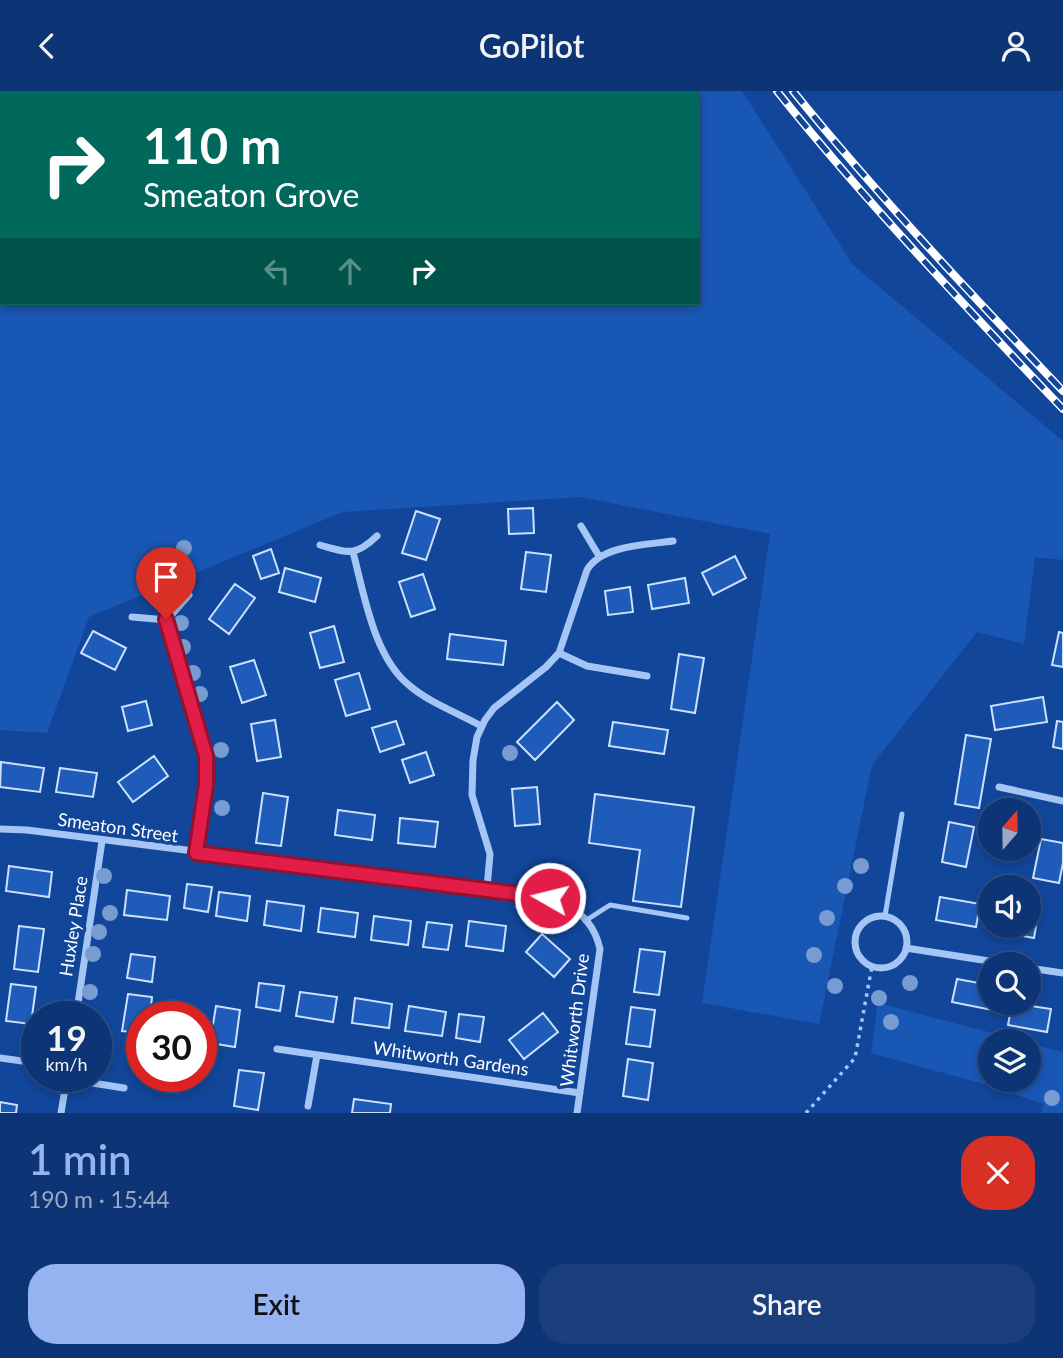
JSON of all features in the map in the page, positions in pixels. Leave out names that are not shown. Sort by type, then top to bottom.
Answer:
[{"type":"street","points":[[581,526],[599,556]]},
{"type":"street","points":[[320,545],[353,552],[364,548],[377,536]]},
{"type":"street","points":[[487,888],[490,854],[475,806],[472,784],[474,749],[481,726],[495,708],[546,667],[559,653],[587,570],[599,556],[608,552],[673,541]]},
{"type":"street","points":[[353,552],[371,621],[392,666],[413,688],[481,726]]},
{"type":"street","points":[[132,617],[166,619],[189,595]]},
{"type":"street","points":[[166,619],[206,756],[206,785],[196,853]]},
{"type":"street","points":[[559,653],[587,666],[648,676]]},
{"type":"street","points":[[999,787],[1063,801]]},
{"type":"street","name":"Smeaton Street","points":[[0,829],[27,830],[487,888],[562,901],[572,907],[594,932]]},
{"type":"street","name":"Huxley Place","points":[[78,1001],[102,841]]},
{"type":"street","points":[[885,916],[893,919],[904,931],[906,948],[902,956],[889,966],[872,966],[859,956],[855,939],[857,931],[869,919],[885,916]]},
{"type":"street","name":"Whitworth Drive","points":[[577,1113],[600,957],[594,932]]},
{"type":"street","points":[[906,948],[978,959]]},
{"type":"street","points":[[1041,970],[1063,973]]},
{"type":"street","name":"Whitworth Gardens","points":[[276,1049],[580,1093]]},
{"type":"street","points":[[309,1106],[317,1055]]},
{"type":"street","points":[[0,1058],[21,1061]]},
{"type":"street","points":[[112,1086],[124,1088]]},
{"type":"street","points":[[61,1113],[65,1092]]},
{"type":"lane","points":[[885,916],[902,814]]},
{"type":"lane","points":[[585,921],[610,905],[687,918]]},
{"type":"path","points":[[806,1113],[855,1058],[872,966]]},
{"type":"shaded area","points":[[700,91],[742,91],[853,265],[1063,441],[1063,560],[1035,557],[1024,644],[977,632],[872,765],[819,1024],[702,1003],[770,534],[580,497],[343,512],[89,617],[47,733],[0,730],[0,305],[700,305]]},
{"type":"shaded area","points":[[878,1003],[978,1029],[978,1083],[871,1053]]},
{"type":"shaded area","points":[[1041,1046],[1063,1052],[1063,1113],[1042,1113],[1043,1104],[1008,1092],[1041,1092]]},
{"type":"building","points":[[533,508],[534,533],[509,534],[508,509]]},
{"type":"building","points":[[416,511],[440,519],[426,560],[402,553]]},
{"type":"building","points":[[271,549],[279,573],[261,579],[253,556]]},
{"type":"building","points":[[526,552],[551,555],[546,592],[521,589]]},
{"type":"building","points":[[735,556],[746,578],[713,595],[702,573]]},
{"type":"building","points":[[285,568],[321,578],[315,602],[279,592]]},
{"type":"building","points":[[423,574],[435,609],[411,617],[399,582]]},
{"type":"building","points":[[685,578],[689,603],[652,609],[648,585]]},
{"type":"building","points":[[235,584],[255,598],[229,634],[209,619]]},
{"type":"building","points":[[630,587],[633,612],[608,615],[605,591]]},
{"type":"building","points":[[334,626],[344,662],[320,668],[310,633]]},
{"type":"building","points":[[93,631],[126,648],[115,670],[81,653]]},
{"type":"building","points":[[1059,632],[1063,633],[1063,667],[1052,665]]},
{"type":"building","points":[[450,634],[506,641],[503,665],[447,659]]},
{"type":"building","points":[[679,654],[704,658],[695,713],[671,709]]},
{"type":"building","points":[[254,660],[266,695],[242,703],[230,667]]},
{"type":"building","points":[[359,673],[370,709],[346,716],[335,680]]},
{"type":"building","points":[[1043,697],[1047,722],[995,730],[991,706]]},
{"type":"building","points":[[146,701],[152,725],[128,731],[122,707]]},
{"type":"building","points":[[557,702],[574,720],[535,760],[517,742]]},
{"type":"building","points":[[275,720],[281,757],[257,761],[251,724]]},
{"type":"building","points":[[396,721],[404,744],[380,752],[372,728]]},
{"type":"building","points":[[1057,721],[1063,722],[1063,749],[1053,747]]},
{"type":"building","points":[[613,722],[668,730],[664,754],[609,746]]},
{"type":"building","points":[[966,735],[991,739],[978,808],[955,804]]},
{"type":"building","points":[[426,752],[434,775],[410,783],[402,760]]},
{"type":"building","points":[[154,756],[168,776],[133,802],[118,782]]},
{"type":"building","points":[[1,762],[44,768],[40,792],[0,787]]},
{"type":"building","points":[[60,768],[97,773],[93,797],[56,792]]},
{"type":"building","points":[[537,787],[540,824],[515,826],[512,789]]},
{"type":"building","points":[[263,793],[288,797],[281,846],[256,843]]},
{"type":"building","points":[[595,794],[694,807],[681,907],[633,901],[640,850],[589,843]]},
{"type":"building","points":[[338,810],[375,815],[372,840],[335,835]]},
{"type":"building","points":[[400,818],[438,822],[435,847],[398,843]]},
{"type":"building","points":[[949,822],[974,827],[966,867],[942,862]]},
{"type":"building","points":[[1041,839],[1063,843],[1059,883],[1041,880],[1041,875],[1034,875],[1036,861],[1041,861]]},
{"type":"building","points":[[9,866],[52,872],[49,897],[6,891]]},
{"type":"building","points":[[187,884],[212,887],[208,912],[184,908]]},
{"type":"building","points":[[127,890],[170,896],[167,920],[124,915]]},
{"type":"building","points":[[219,892],[250,896],[247,921],[216,916]]},
{"type":"building","points":[[940,897],[978,904],[976,927],[936,920]]},
{"type":"building","points":[[267,901],[304,906],[301,931],[264,925]]},
{"type":"building","points":[[321,908],[358,913],[355,937],[318,932]]},
{"type":"building","points":[[374,916],[411,921],[408,945],[371,940]]},
{"type":"building","points":[[469,921],[506,926],[503,951],[466,946]]},
{"type":"building","points":[[427,922],[452,925],[448,950],[423,947]]},
{"type":"building","points":[[19,926],[44,929],[38,972],[14,969]]},
{"type":"building","points":[[542,934],[570,959],[554,977],[526,952]]},
{"type":"building","points":[[640,949],[665,952],[659,995],[634,992]]},
{"type":"building","points":[[131,954],[155,957],[152,982],[127,978]]},
{"type":"building","points":[[957,979],[978,983],[978,1007],[952,1002]]},
{"type":"building","points":[[259,983],[284,986],[280,1011],[256,1007]]},
{"type":"building","points":[[11,984],[36,987],[34,1001],[21,1001],[21,1023],[6,1021]]},
{"type":"building","points":[[300,992],[337,997],[333,1022],[296,1016]]},
{"type":"building","points":[[128,994],[152,997],[152,1001],[127,1001]]},
{"type":"building","points":[[355,998],[392,1004],[389,1028],[352,1023]]},
{"type":"building","points":[[126,1006],[126,1031],[122,1031]]},
{"type":"building","points":[[217,1006],[240,1010],[235,1047],[217,1044]]},
{"type":"building","points":[[409,1006],[446,1012],[442,1036],[405,1031]]},
{"type":"building","points":[[631,1007],[655,1010],[650,1047],[626,1044]]},
{"type":"building","points":[[1041,1007],[1051,1009],[1047,1032],[1008,1025],[1010,1015],[1041,1015]]},
{"type":"building","points":[[543,1013],[558,1032],[524,1059],[509,1040]]},
{"type":"building","points":[[459,1014],[484,1017],[480,1042],[456,1038]]},
{"type":"building","points":[[628,1059],[653,1063],[648,1100],[623,1096]]},
{"type":"building","points":[[239,1070],[264,1073],[258,1110],[234,1106]]},
{"type":"building","points":[[354,1099],[391,1104],[390,1113],[352,1113]]},
{"type":"building","points":[[0,1102],[17,1105],[16,1113],[0,1113]]},
{"type":"railway","points":[[777,91],[881,213],[1063,409]]},
{"type":"railway","points":[[793,91],[892,206],[1063,391]]},
{"type":"route","points":[[166,619],[202,734],[206,756],[206,785],[196,853],[550,898]]}]
